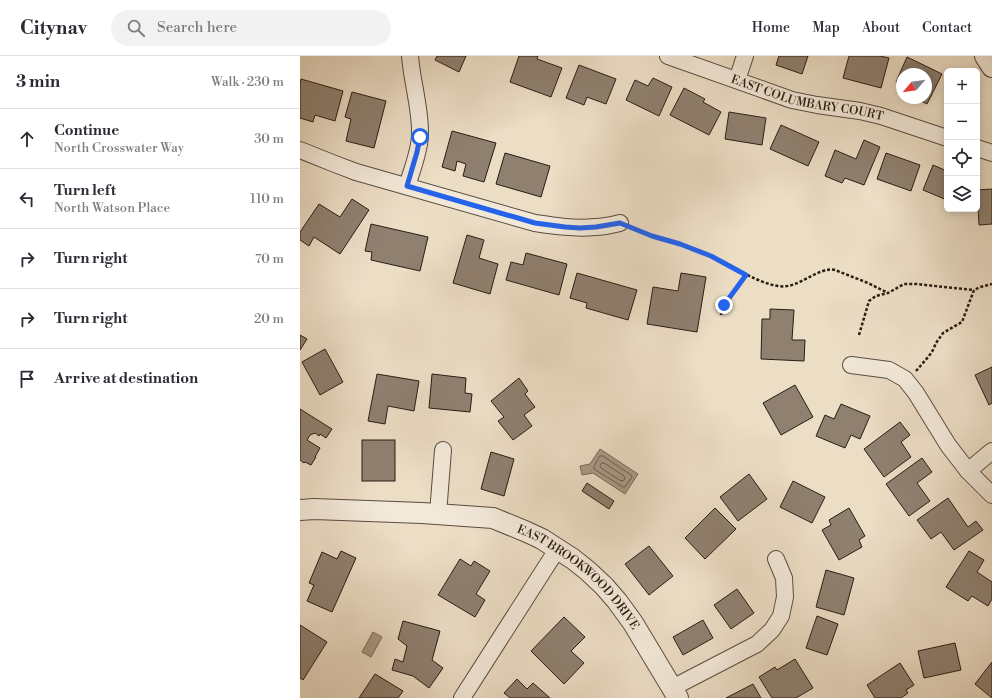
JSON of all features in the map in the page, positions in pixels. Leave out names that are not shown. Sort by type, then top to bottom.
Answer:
[{"type":"street","points":[[407,186],[420,137],[420,121],[410,56]]},
{"type":"street","name":"EAST COLUMBARY COURT","points":[[668,56],[792,100],[860,111],[881,116],[944,137]]},
{"type":"street","points":[[737,80],[745,56]]},
{"type":"street","points":[[985,56],[992,67]]},
{"type":"street","points":[[980,149],[992,153]]},
{"type":"street","points":[[300,150],[342,167],[535,223],[580,228],[620,223]]},
{"type":"street","points":[[851,365],[889,370],[904,379],[916,393],[948,445],[968,471],[992,495]]},
{"type":"street","points":[[438,514],[443,450]]},
{"type":"street","points":[[968,471],[992,451]]},
{"type":"street","name":"EAST BROOKWOOD DRIVE","points":[[300,510],[314,509],[438,514],[493,518],[527,532],[558,548],[588,571],[604,586],[633,623],[675,693]]},
{"type":"street","points":[[462,698],[558,548]]},
{"type":"street","points":[[675,693],[757,644],[772,630],[781,616],[785,596],[784,578],[776,559]]},
{"type":"path","points":[[620,223],[652,236],[705,253],[746,275],[770,284],[785,287],[791,286],[831,269],[856,278],[888,293]]},
{"type":"path","points":[[721,315],[724,305],[746,275]]},
{"type":"path","points":[[859,335],[869,301],[876,296],[895,290],[904,284],[974,290],[992,284]]},
{"type":"path","points":[[914,373],[929,356],[940,337],[948,330],[962,322],[974,290]]},
{"type":"water","points":[[600,449],[638,474],[625,494],[593,473],[582,475],[580,466],[590,464]]},
{"type":"water","points":[[373,632],[382,637],[371,657],[362,652]]},
{"type":"building","points":[[437,56],[466,56],[459,72],[435,60]]},
{"type":"building","points":[[519,56],[538,56],[537,59],[562,68],[551,97],[510,82]]},
{"type":"building","points":[[779,56],[808,56],[802,74],[776,65]]},
{"type":"building","points":[[849,56],[880,56],[889,58],[881,88],[843,78]]},
{"type":"building","points":[[907,57],[930,68],[902,68]]},
{"type":"building","points":[[579,65],[616,79],[606,104],[587,97],[584,105],[566,98]]},
{"type":"building","points":[[932,69],[942,74],[932,94]]},
{"type":"building","points":[[653,78],[672,87],[659,116],[626,100],[635,80],[648,86]]},
{"type":"building","points":[[301,79],[343,91],[335,121],[315,115],[313,122],[300,118]]},
{"type":"building","points":[[684,88],[705,99],[703,102],[721,112],[709,135],[670,115]]},
{"type":"building","points":[[352,92],[386,101],[374,148],[346,141],[351,119],[345,117]]},
{"type":"building","points":[[729,112],[766,118],[762,145],[725,139]]},
{"type":"building","points":[[781,125],[819,142],[808,166],[770,149]]},
{"type":"building","points":[[452,131],[496,143],[484,182],[463,176],[466,164],[457,161],[455,171],[442,167]]},
{"type":"building","points":[[864,140],[880,147],[864,185],[845,178],[842,183],[825,176],[835,150],[856,159]]},
{"type":"building","points":[[505,153],[550,166],[541,197],[496,184]]},
{"type":"building","points":[[886,153],[920,165],[911,191],[877,179]]},
{"type":"building","points":[[933,165],[944,170],[944,199],[923,190]]},
{"type":"building","points":[[992,189],[992,224],[979,225],[980,190]]},
{"type":"building","points":[[352,199],[369,210],[340,254],[314,237],[309,246],[300,240],[300,232],[319,204],[340,217]]},
{"type":"building","points":[[371,224],[428,237],[420,271],[371,260],[372,252],[365,251]]},
{"type":"building","points":[[467,235],[484,240],[479,258],[498,264],[490,294],[453,283]]},
{"type":"building","points":[[526,253],[567,264],[559,295],[506,280],[511,262],[523,265]]},
{"type":"building","points":[[577,273],[637,290],[628,320],[586,308],[587,303],[570,298]]},
{"type":"building","points":[[681,273],[706,277],[697,332],[647,324],[653,287],[678,291]]},
{"type":"building","points":[[770,309],[794,310],[792,340],[805,340],[804,361],[761,359],[762,319],[770,319]]},
{"type":"building","points":[[300,335],[307,339],[300,350]]},
{"type":"building","points":[[325,349],[343,382],[320,395],[302,362]]},
{"type":"building","points":[[992,367],[992,403],[989,405],[975,375]]},
{"type":"building","points":[[377,374],[419,381],[414,411],[388,406],[385,424],[368,421]]},
{"type":"building","points":[[432,374],[466,378],[465,393],[472,394],[470,412],[429,408]]},
{"type":"building","points":[[519,378],[528,391],[525,394],[535,407],[524,415],[532,426],[513,440],[498,421],[504,417],[491,401]]},
{"type":"building","points":[[795,385],[813,417],[781,435],[763,403]]},
{"type":"building","points":[[841,404],[870,416],[860,439],[851,435],[845,448],[816,436],[825,415],[834,419]]},
{"type":"building","points":[[300,409],[332,429],[326,438],[315,433],[310,435],[307,440],[320,448],[311,465],[300,460]]},
{"type":"building","points":[[900,422],[910,435],[901,442],[911,457],[884,477],[864,449]]},
{"type":"building","points":[[362,440],[395,440],[395,481],[362,481]]},
{"type":"building","points":[[491,452],[514,459],[504,496],[481,489]]},
{"type":"building","points":[[922,458],[932,472],[917,483],[930,501],[909,516],[886,484]]},
{"type":"building","points":[[749,474],[767,499],[738,521],[720,497]]},
{"type":"building","points":[[793,481],[825,497],[812,523],[780,507]]},
{"type":"building","points":[[587,483],[614,501],[609,509],[582,491]]},
{"type":"building","points":[[948,498],[968,527],[976,521],[983,530],[954,550],[941,532],[931,539],[917,520]]},
{"type":"building","points":[[715,508],[736,529],[705,559],[685,538]]},
{"type":"building","points":[[849,508],[865,536],[859,540],[862,547],[839,560],[822,530],[831,525],[829,520]]},
{"type":"building","points":[[649,546],[673,576],[649,595],[625,564]]},
{"type":"building","points":[[341,551],[356,558],[332,612],[307,601],[314,585],[309,583],[322,552],[337,559]]},
{"type":"building","points":[[969,551],[984,560],[977,572],[992,582],[992,599],[988,606],[972,596],[968,601],[946,587]]},
{"type":"building","points":[[460,559],[471,566],[474,561],[490,571],[476,594],[485,600],[475,617],[438,595]]},
{"type":"building","points":[[826,570],[854,578],[844,615],[816,607]]},
{"type":"building","points":[[737,589],[754,613],[731,629],[714,605]]},
{"type":"building","points":[[817,616],[838,624],[827,655],[806,648]]},
{"type":"building","points":[[564,617],[585,637],[571,651],[584,663],[564,684],[531,651]]},
{"type":"building","points":[[703,620],[713,638],[683,655],[673,637]]},
{"type":"building","points":[[403,621],[440,631],[432,660],[443,668],[429,688],[413,676],[392,670],[395,659],[403,662],[407,646],[398,639]]},
{"type":"building","points":[[300,625],[327,642],[303,680],[300,678]]},
{"type":"building","points":[[955,643],[961,670],[924,678],[918,651]]},
{"type":"building","points":[[795,659],[813,688],[796,698],[772,698],[759,677],[775,667],[777,670]]},
{"type":"building","points":[[992,662],[992,698],[975,684]]},
{"type":"building","points":[[900,663],[914,685],[906,690],[908,693],[901,698],[875,698],[867,685]]},
{"type":"building","points":[[375,674],[403,691],[398,698],[359,698]]},
{"type":"building","points":[[517,679],[527,689],[533,683],[550,698],[510,698],[504,693]]},
{"type":"building","points":[[753,684],[761,698],[726,698]]},
{"type":"route","points":[[420,137],[407,186],[535,223],[580,228],[620,223],[652,236],[693,249],[740,270],[746,275],[724,305]]}]
